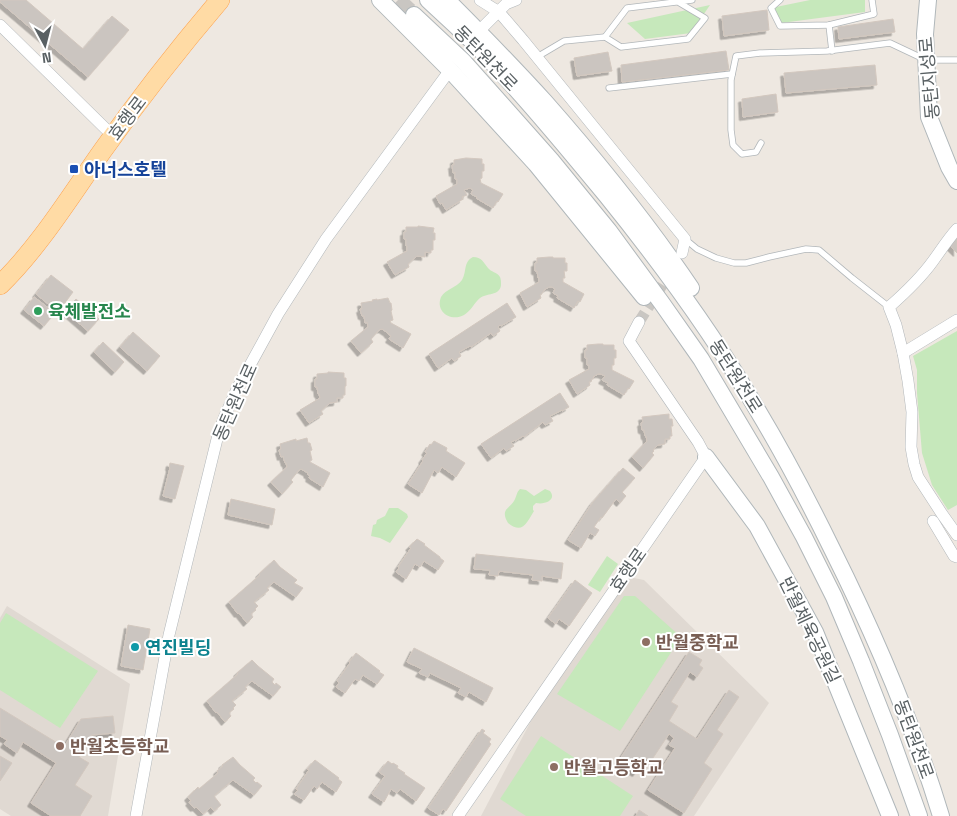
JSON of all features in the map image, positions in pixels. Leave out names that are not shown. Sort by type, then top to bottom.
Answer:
[{"type":"main road","name":"효행로","points":[[0,285],[36,245],[174,54],[220,0]]},
{"type":"main road","points":[[380,0],[450,70],[536,164],[664,322],[689,341]]},
{"type":"main road","name":"동탄원천로","points":[[428,0],[479,48],[567,147],[654,256],[705,328],[757,409],[787,462],[849,582],[878,646],[914,738],[941,816]]},
{"type":"main road","points":[[446,0],[544,101],[642,220],[691,289],[705,328]]},
{"type":"main road","name":"동탄지성로","points":[[928,0],[925,34],[929,117],[949,167],[957,181]]},
{"type":"main road","name":"동탄원천로","points":[[414,15],[463,61],[551,160],[609,231],[701,359],[771,477],[834,597],[879,707],[919,816]]},
{"type":"main road","name":"반월체육공원길","points":[[706,457],[757,526],[815,632],[890,816]]},
{"type":"street","points":[[480,0],[507,4]]},
{"type":"street","points":[[478,32],[507,4]]},
{"type":"street","points":[[507,4],[523,40],[685,239],[682,253]]},
{"type":"street","points":[[0,26],[113,136]]},
{"type":"street","name":"동탄원천로","points":[[136,816],[169,634],[218,435],[224,418],[278,314],[326,239],[450,70]]},
{"type":"street","points":[[957,229],[930,266],[909,290],[889,307],[903,353],[912,412],[911,447],[914,464],[918,477],[957,535]]},
{"type":"street","points":[[903,353],[957,320]]},
{"type":"street","points":[[639,322],[629,341],[698,442],[706,457]]},
{"type":"street","name":"효행로","points":[[458,816],[706,457]]},
{"type":"street","points":[[933,520],[954,556],[957,557]]},
{"type":"lane","points":[[605,37],[627,8],[692,0]]},
{"type":"lane","points":[[780,0],[771,8],[780,26],[829,25],[874,14],[872,0]]},
{"type":"lane","points":[[537,58],[564,41],[605,37],[621,47],[688,39],[705,18],[678,2]]},
{"type":"lane","points":[[829,25],[832,50]]},
{"type":"lane","points":[[761,144],[756,152],[742,154],[733,144],[731,130],[731,80],[736,56],[832,50],[890,43],[926,60],[957,60]]},
{"type":"lane","points":[[609,88],[732,74]]},
{"type":"lane","points":[[685,239],[697,249],[716,258],[734,263],[746,263],[806,248],[819,250],[889,307]]},
{"type":"shaded area","name":"반월중학교","points":[[629,577],[644,580],[769,703],[694,816],[481,816],[532,719]]},
{"type":"shaded area","name":"반월초등학교","points":[[7,606],[130,684],[108,816],[11,816],[0,809],[0,618]]},
{"type":"green space","points":[[810,0],[865,0],[865,12],[781,23],[771,8]]},
{"type":"green space","points":[[710,5],[691,33],[645,39],[627,23]]},
{"type":"green space","points":[[473,257],[480,259],[489,269],[499,275],[501,281],[500,289],[495,293],[480,298],[464,315],[459,317],[449,316],[440,307],[441,297],[462,280],[466,264]]},
{"type":"green space","points":[[957,331],[957,505],[948,510],[932,485],[922,453],[917,370],[913,356]]},
{"type":"green space","points":[[520,489],[526,490],[534,496],[545,489],[550,491],[552,497],[549,501],[536,503],[533,506],[534,511],[527,523],[517,528],[508,523],[505,512],[514,501]]},
{"type":"green space","points":[[389,508],[398,508],[407,514],[408,517],[390,543],[371,536],[373,525],[376,524],[377,520],[385,516]]},
{"type":"green space","points":[[607,556],[618,564],[600,592],[588,585]]},
{"type":"green space","points":[[624,596],[635,596],[681,637],[620,731],[557,694]]},
{"type":"green space","points":[[6,613],[98,671],[60,728],[0,690],[0,623]]},
{"type":"green space","name":"반월고등학교","points":[[541,736],[633,796],[620,816],[526,816],[500,799]]},
{"type":"building","points":[[0,0],[26,0],[83,49],[112,16],[129,30],[88,77],[0,2]]},
{"type":"building","points":[[767,10],[769,30],[724,36],[722,16]]},
{"type":"building","points":[[893,19],[895,32],[839,39],[838,27]]},
{"type":"building","points":[[726,51],[729,70],[622,82],[621,65]]},
{"type":"building","points":[[608,52],[612,71],[577,76],[574,58]]},
{"type":"building","points":[[875,65],[877,85],[786,93],[784,73]]},
{"type":"building","points":[[776,94],[778,112],[743,117],[742,99]]},
{"type":"building","points":[[466,158],[482,159],[484,171],[482,171],[482,178],[480,179],[481,183],[503,194],[493,208],[471,194],[473,190],[470,188],[464,190],[467,195],[462,197],[463,199],[446,210],[442,203],[440,204],[436,196],[457,184],[452,165],[454,165],[454,160]]},
{"type":"building","points":[[406,227],[434,228],[435,240],[433,240],[433,250],[431,250],[431,253],[425,252],[425,257],[417,256],[408,264],[409,267],[395,275],[387,262],[407,251],[406,239],[404,239]]},
{"type":"building","points":[[957,233],[957,253],[948,244]]},
{"type":"building","points":[[537,258],[565,258],[567,271],[564,271],[565,278],[563,278],[563,282],[584,294],[580,302],[578,301],[574,308],[557,298],[558,296],[553,293],[555,289],[549,287],[540,295],[541,298],[527,307],[520,293],[539,282],[537,271],[535,271]]},
{"type":"building","points":[[51,275],[73,292],[58,312],[36,294]]},
{"type":"building","points":[[34,297],[55,313],[44,326],[24,310]]},
{"type":"building","points":[[388,298],[392,310],[393,320],[390,321],[391,323],[411,334],[403,348],[389,339],[391,336],[388,333],[382,329],[379,330],[371,339],[373,342],[361,353],[351,341],[368,327],[364,316],[362,316],[361,303]]},
{"type":"building","points":[[76,299],[99,319],[88,331],[65,311]]},
{"type":"building","points":[[507,303],[516,317],[500,325],[498,327],[500,331],[493,336],[491,333],[471,347],[459,352],[461,356],[454,361],[452,358],[438,368],[429,354]]},
{"type":"building","points":[[133,332],[160,356],[147,371],[120,347]]},
{"type":"building","points":[[103,342],[124,362],[115,372],[94,352]]},
{"type":"building","points":[[587,345],[614,345],[614,350],[616,350],[616,358],[614,358],[612,370],[634,381],[624,395],[607,385],[608,383],[602,380],[605,376],[598,374],[589,382],[590,385],[577,394],[569,380],[589,369],[587,358],[585,358]]},
{"type":"building","points":[[328,372],[344,373],[344,378],[346,378],[345,395],[343,395],[343,398],[337,398],[337,402],[330,403],[321,411],[323,414],[309,423],[300,410],[320,398],[317,387],[315,387],[315,379],[317,379],[317,374]]},
{"type":"building","points":[[560,393],[569,407],[550,416],[553,421],[545,425],[543,422],[524,437],[511,442],[514,446],[506,451],[504,448],[491,458],[481,444]]},
{"type":"building","points":[[669,414],[669,419],[672,419],[673,426],[671,426],[672,436],[670,436],[670,439],[665,439],[665,444],[658,445],[653,450],[652,453],[654,455],[643,468],[632,457],[647,441],[644,430],[642,430],[642,417]]},
{"type":"building","points":[[307,438],[312,450],[310,451],[312,460],[310,462],[330,473],[323,487],[309,478],[308,473],[301,469],[282,494],[271,482],[287,467],[283,456],[281,457],[280,444]]},
{"type":"building","points":[[434,441],[447,448],[446,451],[465,463],[456,477],[442,467],[438,473],[434,470],[422,493],[408,484],[423,461],[427,453],[425,452]]},
{"type":"building","points":[[170,463],[184,466],[175,499],[163,496]]},
{"type":"building","points":[[623,468],[635,478],[622,492],[626,496],[620,503],[616,499],[594,527],[599,530],[595,536],[590,533],[581,548],[568,540],[593,502]]},
{"type":"building","points":[[231,499],[275,509],[272,525],[228,515]]},
{"type":"building","points":[[417,539],[444,561],[438,570],[424,561],[420,567],[415,564],[406,579],[396,572],[411,548],[409,547]]},
{"type":"building","points":[[476,554],[563,563],[561,579],[542,576],[542,581],[532,580],[533,575],[499,571],[498,576],[489,575],[490,570],[474,569]]},
{"type":"building","points":[[274,560],[297,580],[294,583],[303,588],[296,597],[274,582],[267,588],[269,590],[254,602],[258,606],[251,614],[253,617],[247,623],[229,602]]},
{"type":"building","points":[[575,580],[592,593],[569,626],[559,619],[556,624],[548,618]]},
{"type":"building","name":"연진빌딩","points":[[128,625],[150,629],[143,670],[121,666]]},
{"type":"building","points":[[414,648],[493,688],[486,702],[469,692],[466,697],[458,693],[461,688],[430,673],[428,677],[419,673],[422,669],[407,662]]},
{"type":"building","points":[[689,652],[702,660],[699,665],[703,668],[697,677],[690,672],[671,702],[678,706],[669,721],[697,739],[729,690],[739,697],[717,730],[723,734],[704,763],[712,769],[684,813],[648,790],[675,748],[669,745],[674,738],[669,734],[651,761],[646,758],[636,773],[618,762]]},
{"type":"building","points":[[356,653],[384,675],[377,684],[363,675],[359,681],[355,679],[345,693],[336,687],[339,683],[337,681]]},
{"type":"building","points":[[252,660],[274,679],[272,682],[275,685],[276,683],[281,687],[273,696],[252,681],[245,687],[247,689],[232,701],[236,705],[229,713],[231,716],[225,722],[207,701]]},
{"type":"building","points":[[0,708],[64,747],[81,719],[113,716],[115,733],[92,735],[79,757],[89,763],[75,785],[92,796],[80,816],[51,816],[31,803],[56,763],[23,742],[17,753],[4,744],[7,740],[0,736]]},
{"type":"building","points":[[482,729],[485,731],[483,733],[491,739],[489,742],[491,744],[446,811],[443,809],[439,815],[428,808]]},
{"type":"building","points":[[0,756],[12,763],[0,781]]},
{"type":"building","points":[[233,757],[255,778],[253,780],[256,783],[262,786],[254,795],[233,780],[214,796],[221,805],[214,811],[211,807],[203,814],[196,807],[194,808],[189,802],[191,801],[188,797],[198,787],[199,789],[218,773],[217,771],[222,765]]},
{"type":"building","points":[[315,760],[342,782],[336,792],[322,782],[317,789],[314,786],[304,800],[294,794],[309,770],[307,769]]},
{"type":"building","points":[[388,761],[398,766],[397,768],[404,774],[425,788],[416,801],[400,789],[397,793],[391,789],[384,802],[372,794],[385,776],[379,772]]},
{"type":"building","points":[[639,810],[648,816],[636,816]]},
{"type":"tunnel","points":[[398,0],[414,15]]},
{"type":"tunnel","points":[[639,322],[671,271]]},
{"type":"place","name":"아너스호텔","points":[[74,169]]},
{"type":"place","name":"육체발전소","points":[[38,311]]},
{"type":"place","name":"반월중학교","points":[[646,642]]},
{"type":"place","name":"연진빌딩","points":[[135,647]]},
{"type":"place","name":"반월초등학교","points":[[60,746]]},
{"type":"place","name":"반월고등학교","points":[[554,767]]}]
